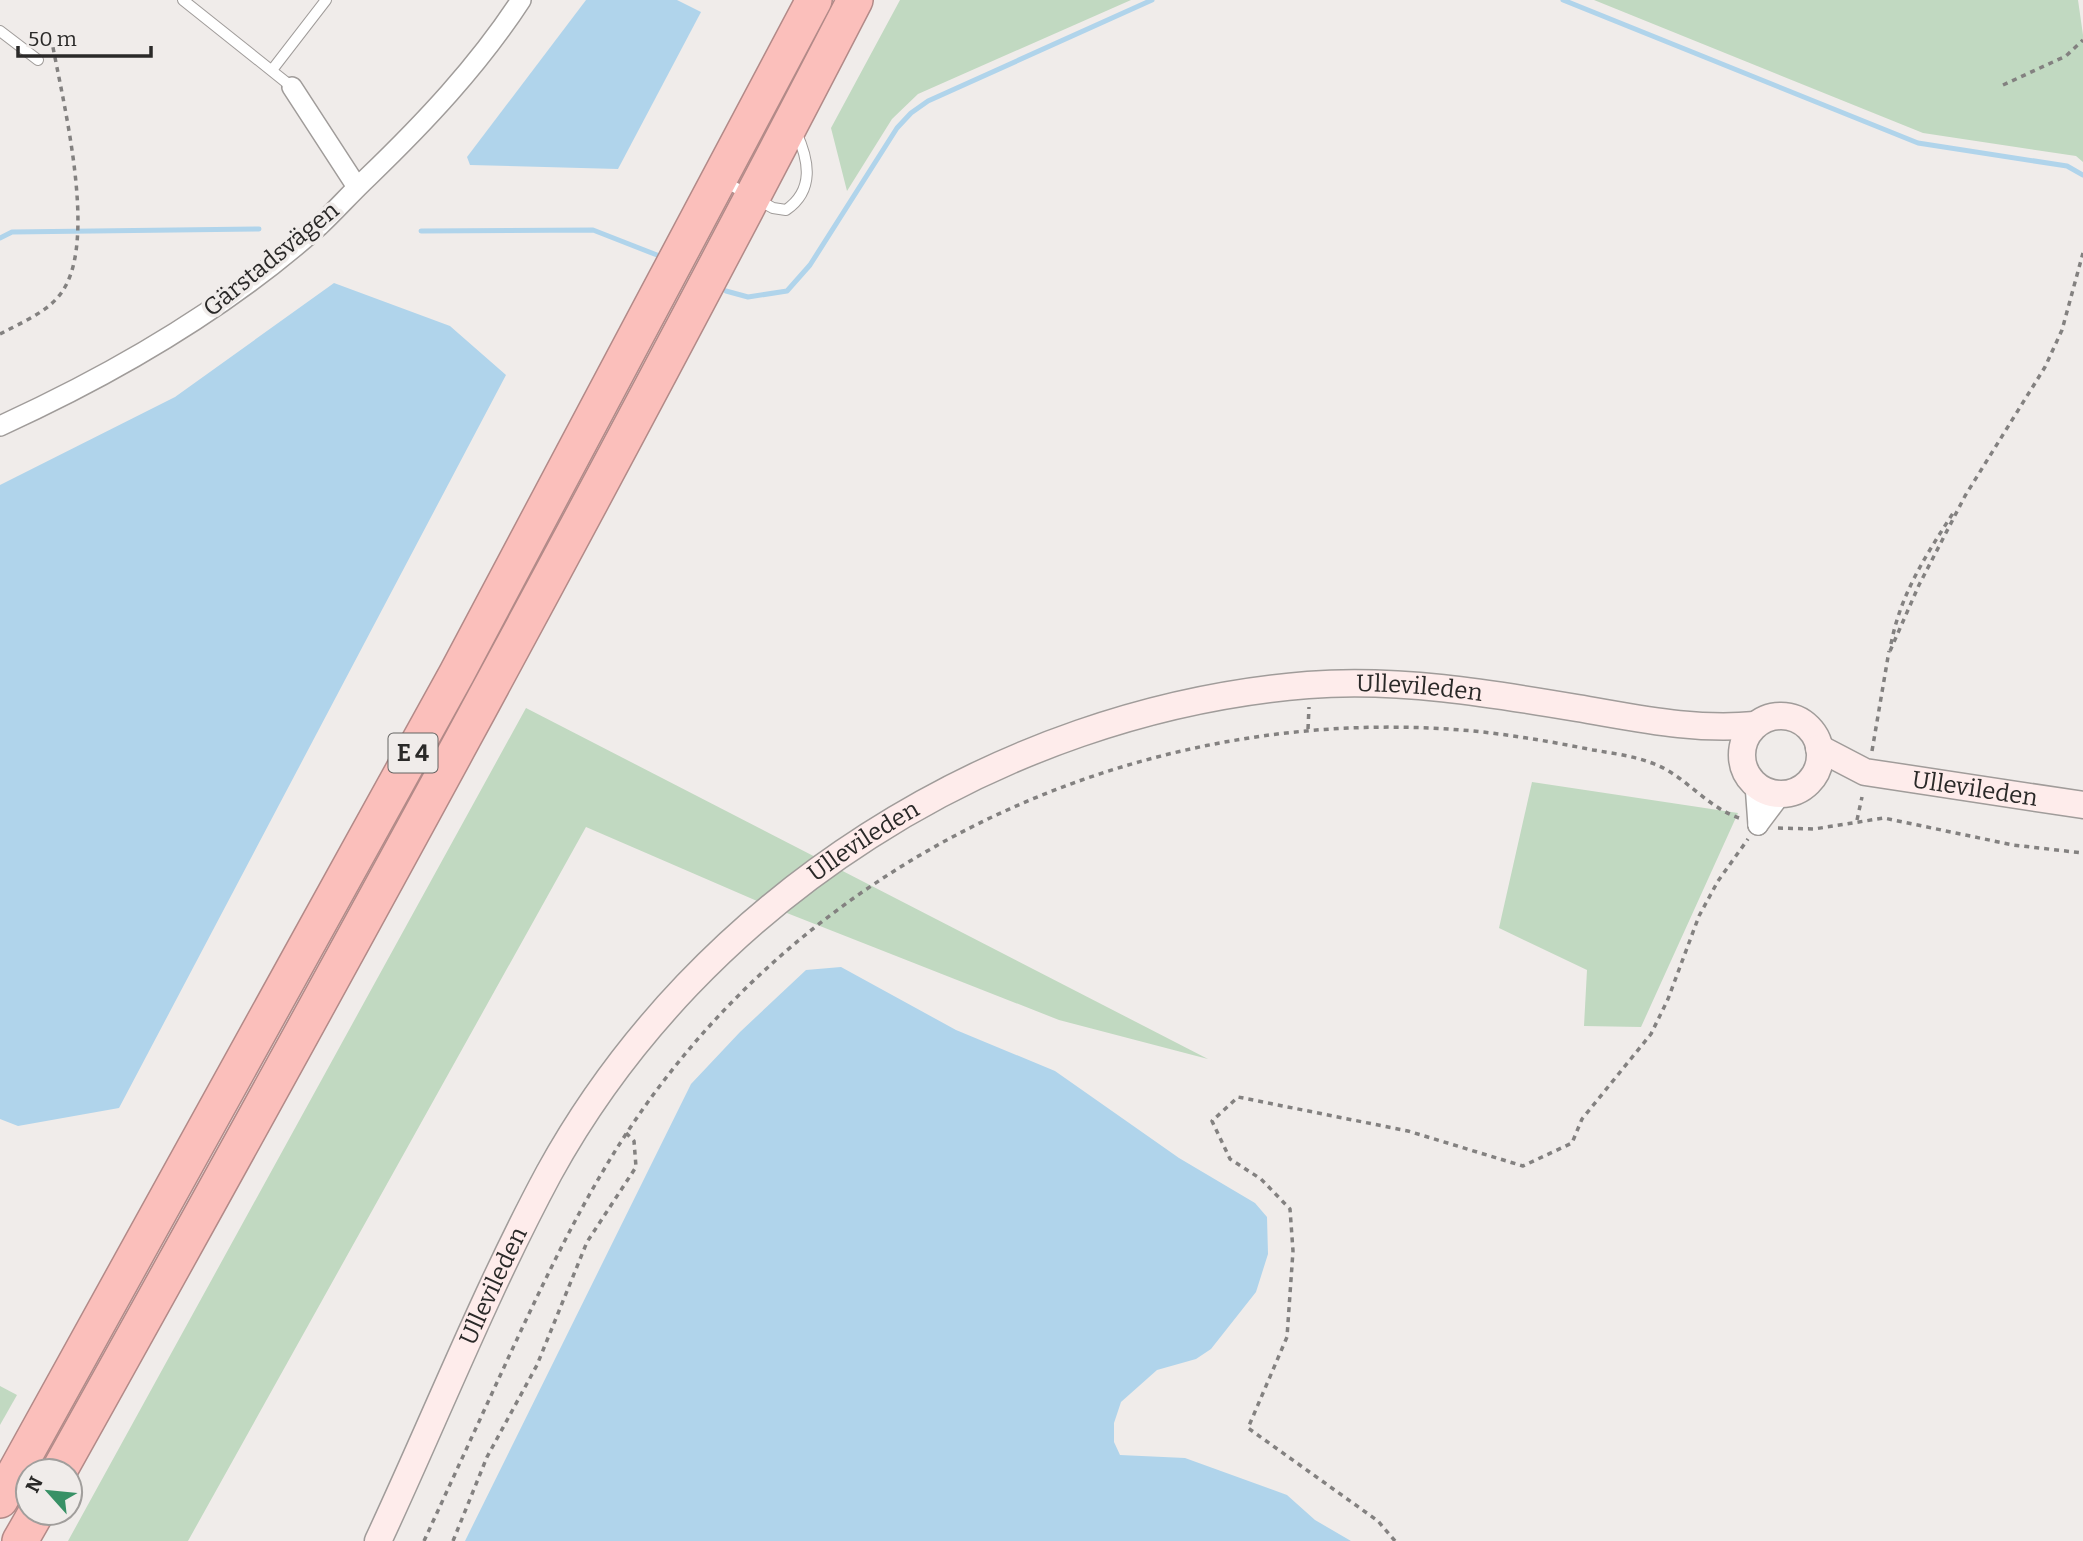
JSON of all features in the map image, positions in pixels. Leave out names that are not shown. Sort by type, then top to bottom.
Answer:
[{"type":"highway","name":"E 4","points":[[0,1500],[457,673],[814,0]]},
{"type":"highway","name":"E 4","points":[[67,1457],[397,858],[855,0]]},
{"type":"main road","name":"Ullevileden","points":[[378,1541],[520,1233],[550,1172],[591,1106],[685,989],[737,937],[831,862],[922,803],[1004,763],[1078,734],[1224,698],[1309,685],[1419,686],[1520,698],[1697,728],[1755,725]]},
{"type":"main road","points":[[1774,716],[1794,718],[1811,730],[1819,748],[1817,770],[1811,779],[1793,792],[1782,793],[1772,793],[1755,784],[1745,770],[1742,755],[1745,738],[1755,725],[1774,716]]},
{"type":"main road","name":"Ullevileden","points":[[1697,728],[1723,740],[1742,755]]},
{"type":"main road","name":"Ullevileden","points":[[1819,748],[1866,774]]},
{"type":"main road","name":"Ullevileden","points":[[1811,779],[1866,774],[2083,804]]},
{"type":"street","name":"Gärstadsvägen","points":[[0,426],[66,396],[148,351],[245,286],[319,226],[412,135],[465,76],[521,0]]},
{"type":"street","points":[[292,87],[357,187]]},
{"type":"street","points":[[1755,784],[1760,824]]},
{"type":"street","points":[[1760,824],[1782,793]]},
{"type":"lane","points":[[183,0],[292,87]]},
{"type":"lane","points":[[272,70],[326,0]]},
{"type":"lane","points":[[0,31],[38,60]]},
{"type":"lane","points":[[719,179],[751,197]]},
{"type":"path","points":[[2003,85],[2066,56],[2083,40]]},
{"type":"path","points":[[0,334],[52,303],[65,287],[75,248],[76,180],[52,42]]},
{"type":"path","points":[[1857,820],[1889,651],[1901,603],[1916,571],[2045,367],[2062,330],[2083,253]]},
{"type":"path","points":[[1889,651],[1919,585],[1965,496]]},
{"type":"path","points":[[424,1541],[545,1279],[588,1194],[661,1084],[717,1018],[774,962],[829,914],[965,828],[1057,788],[1163,755],[1237,738],[1308,729],[1411,725],[1510,734],[1651,762],[1674,773],[1713,808],[1760,824],[1814,829],[1857,820],[1884,818],[1914,822],[2013,845],[2083,853]]},
{"type":"path","points":[[1395,1541],[1378,1521],[1248,1428],[1262,1388],[1287,1337],[1293,1251],[1290,1209],[1261,1179],[1230,1159],[1212,1121],[1238,1097],[1408,1131],[1523,1166],[1572,1143],[1582,1119],[1651,1034],[1668,999],[1699,916],[1718,881],[1760,824]]},
{"type":"path","points":[[453,1541],[487,1457],[537,1365],[587,1242],[636,1167],[634,1141],[626,1133]]},
{"type":"green space","points":[[900,0],[1131,0],[918,94],[892,119],[847,191],[831,128]]},
{"type":"green space","points":[[1594,0],[2078,0],[2083,35],[2083,162],[2076,156],[1923,133]]},
{"type":"green space","points":[[526,708],[1208,1059],[1059,1020],[764,904],[586,827],[188,1541],[68,1541],[76,1527],[84,1527],[84,1512]]},
{"type":"green space","points":[[1532,782],[1738,813],[1641,1027],[1584,1026],[1587,970],[1499,928]]},
{"type":"green space","points":[[0,1386],[17,1395],[0,1425]]},
{"type":"water","points":[[586,0],[677,0],[701,12],[618,169],[470,165],[467,157]]},
{"type":"water","points":[[334,283],[450,326],[506,375],[119,1108],[18,1126],[0,1119],[0,485],[175,397]]},
{"type":"water","points":[[841,967],[956,1030],[1055,1071],[1179,1158],[1255,1203],[1267,1217],[1268,1254],[1256,1292],[1211,1349],[1196,1359],[1157,1370],[1121,1402],[1114,1423],[1114,1442],[1120,1455],[1185,1458],[1287,1495],[1315,1520],[1351,1541],[465,1541],[691,1084],[740,1032],[806,970]]},
{"type":"waterway","points":[[726,291],[748,297],[787,291],[810,265],[897,128],[911,113],[928,101],[1152,0]]},
{"type":"waterway","points":[[1563,0],[1918,143],[2067,166],[2083,175]]},
{"type":"waterway","points":[[0,238],[12,232],[259,229]]},
{"type":"waterway","points":[[421,231],[593,230],[657,255]]}]
